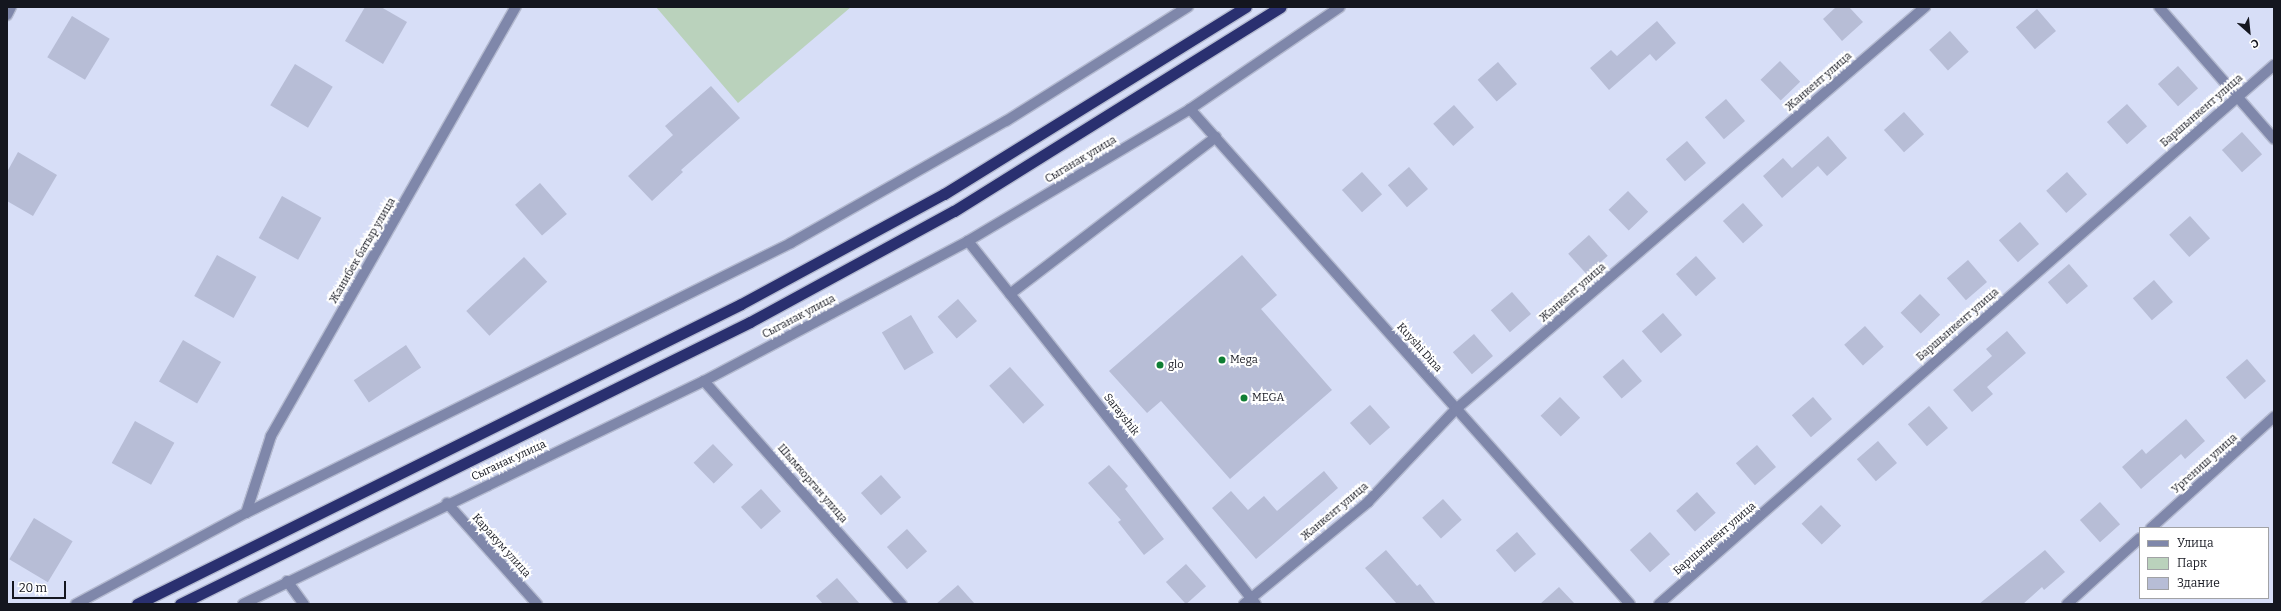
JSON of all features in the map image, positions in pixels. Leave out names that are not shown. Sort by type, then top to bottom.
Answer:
[{"type":"highway","points":[[137,604],[741,304],[944,194],[1246,7]]},
{"type":"highway","points":[[180,604],[750,322],[940,219],[1281,7]]},
{"type":"street","points":[[7,15],[11,7]]},
{"type":"street","name":"Жанибек батыр улица","points":[[246,513],[271,436],[516,7]]},
{"type":"street","points":[[76,604],[246,513],[791,243],[1006,121],[1188,7]]},
{"type":"street","name":"Сыганак улица","points":[[243,604],[447,503],[704,381],[968,241],[1190,109],[1340,7]]},
{"type":"street","name":"Жанкент улица","points":[[1250,602],[1368,502],[1456,409],[1925,7]]},
{"type":"street","points":[[2159,7],[2274,139]]},
{"type":"street","name":"Баршынкент улица","points":[[1659,604],[2274,65]]},
{"type":"street","name":"Kuyshi Dina","points":[[1190,109],[1630,604]]},
{"type":"street","points":[[1010,294],[1216,138]]},
{"type":"street","name":"Sarayshik","points":[[968,241],[1250,602]]},
{"type":"street","name":"Шымкорган улица","points":[[704,381],[901,604]]},
{"type":"street","name":"Ургениш улица","points":[[2152,527],[2274,417]]},
{"type":"street","name":"Каракум улица","points":[[447,503],[538,604]]},
{"type":"street","points":[[2067,604],[2139,539]]},
{"type":"street","points":[[287,581],[304,604]]},
{"type":"green space","points":[[656,7],[851,7],[738,103]]},
{"type":"building","points":[[365,7],[381,7],[407,22],[383,64],[345,41]]},
{"type":"building","points":[[1836,7],[1849,7],[1863,22],[1842,41],[1823,19]]},
{"type":"building","points":[[2037,9],[2056,31],[2035,49],[2016,27]]},
{"type":"building","points":[[72,16],[110,39],[85,80],[47,57]]},
{"type":"building","points":[[1657,21],[1676,43],[1656,61],[1650,54],[1609,90],[1590,68],[1611,50],[1617,56]]},
{"type":"building","points":[[1950,31],[1969,52],[1948,71],[1929,50]]},
{"type":"building","points":[[1780,61],[1800,82],[1781,101],[1761,80]]},
{"type":"building","points":[[1498,62],[1517,84],[1497,102],[1478,80]]},
{"type":"building","points":[[295,64],[333,87],[308,128],[270,105]]},
{"type":"building","points":[[2178,66],[2198,88],[2178,106],[2158,84]]},
{"type":"building","points":[[711,86],[740,118],[681,170],[683,172],[652,201],[628,176],[673,135],[665,126]]},
{"type":"building","points":[[1726,99],[1745,121],[1724,139],[1705,117]]},
{"type":"building","points":[[2127,104],[2147,126],[2127,144],[2107,122]]},
{"type":"building","points":[[1454,105],[1474,127],[1453,146],[1433,124]]},
{"type":"building","points":[[1904,112],[1924,134],[1904,152],[1884,130]]},
{"type":"building","points":[[2242,132],[2262,154],[2242,172],[2222,150]]},
{"type":"building","points":[[1828,136],[1847,158],[1827,176],[1818,166],[1782,198],[1763,176],[1783,158],[1792,168]]},
{"type":"building","points":[[1687,141],[1706,163],[1685,181],[1666,159]]},
{"type":"building","points":[[18,152],[57,175],[33,216],[7,201],[7,172]]},
{"type":"building","points":[[1409,167],[1428,189],[1407,207],[1388,185]]},
{"type":"building","points":[[1362,172],[1382,194],[1362,212],[1342,190]]},
{"type":"building","points":[[2067,172],[2087,194],[2066,213],[2046,191]]},
{"type":"building","points":[[540,183],[567,214],[542,236],[515,205]]},
{"type":"building","points":[[1628,191],[1648,212],[1629,231],[1609,210]]},
{"type":"building","points":[[282,196],[321,218],[298,260],[259,238]]},
{"type":"building","points":[[1743,203],[1763,225],[1743,243],[1723,221]]},
{"type":"building","points":[[2190,216],[2210,238],[2189,257],[2169,235]]},
{"type":"building","points":[[2020,222],[2039,244],[2018,262],[1999,240]]},
{"type":"building","points":[[1589,235],[1608,256],[1587,275],[1568,254]]},
{"type":"building","points":[[217,255],[256,277],[234,318],[194,296]]},
{"type":"building","points":[[1242,255],[1277,295],[1261,309],[1332,390],[1230,479],[1161,401],[1147,413],[1109,371]]},
{"type":"building","points":[[1696,256],[1716,278],[1696,296],[1676,274]]},
{"type":"building","points":[[524,257],[547,282],[489,336],[466,311]]},
{"type":"building","points":[[1968,260],[1987,282],[1966,300],[1947,278]]},
{"type":"building","points":[[2069,264],[2088,286],[2067,304],[2048,282]]},
{"type":"building","points":[[2154,280],[2173,302],[2152,320],[2133,298]]},
{"type":"building","points":[[1512,292],[1531,314],[1510,332],[1491,310]]},
{"type":"building","points":[[1920,294],[1940,315],[1921,334],[1901,313]]},
{"type":"building","points":[[958,299],[977,321],[957,339],[938,317]]},
{"type":"building","points":[[1663,313],[1682,335],[1661,353],[1642,331]]},
{"type":"building","points":[[911,315],[934,353],[905,370],[882,333]]},
{"type":"building","points":[[1865,326],[1884,347],[1863,366],[1844,345]]},
{"type":"building","points":[[2007,331],[2026,353],[1987,387],[1993,394],[1972,412],[1953,390],[1992,356],[1986,349]]},
{"type":"building","points":[[1474,334],[1493,356],[1472,374],[1453,352]]},
{"type":"building","points":[[183,340],[221,362],[197,404],[159,382]]},
{"type":"building","points":[[406,345],[421,367],[369,403],[354,380]]},
{"type":"building","points":[[1623,359],[1642,381],[1622,399],[1603,377]]},
{"type":"building","points":[[2247,359],[2266,381],[2245,399],[2226,377]]},
{"type":"building","points":[[1010,367],[1044,405],[1023,424],[989,386]]},
{"type":"building","points":[[1560,397],[1580,418],[1561,437],[1541,416]]},
{"type":"building","points":[[1813,397],[1832,419],[1811,437],[1792,415]]},
{"type":"building","points":[[1370,405],[1390,427],[1370,445],[1350,423]]},
{"type":"building","points":[[1929,406],[1948,428],[1927,446],[1908,424]]},
{"type":"building","points":[[2186,419],[2205,441],[2185,459],[2181,454],[2141,489],[2122,467],[2142,449],[2146,454]]},
{"type":"building","points":[[135,421],[174,443],[151,485],[112,463]]},
{"type":"building","points":[[1878,441],[1897,463],[1876,481],[1857,459]]},
{"type":"building","points":[[713,444],[733,465],[714,484],[694,463]]},
{"type":"building","points":[[1757,445],[1776,467],[1755,485],[1736,463]]},
{"type":"building","points":[[1109,465],[1128,486],[1125,489],[1164,539],[1144,555],[1118,522],[1121,520],[1088,483]]},
{"type":"building","points":[[1324,471],[1338,488],[1256,559],[1212,508],[1231,491],[1248,510],[1264,496],[1277,511]]},
{"type":"building","points":[[881,475],[901,497],[881,515],[861,493]]},
{"type":"building","points":[[761,489],[781,511],[761,529],[741,507]]},
{"type":"building","points":[[1697,492],[1716,513],[1695,532],[1676,511]]},
{"type":"building","points":[[1443,499],[1462,520],[1441,539],[1422,518]]},
{"type":"building","points":[[2100,502],[2120,524],[2100,542],[2080,520]]},
{"type":"building","points":[[1821,505],[1841,526],[1822,545],[1802,524]]},
{"type":"building","points":[[34,518],[73,541],[48,582],[9,559]]},
{"type":"building","points":[[907,529],[927,551],[907,569],[887,547]]},
{"type":"building","points":[[1517,532],[1536,554],[1515,572],[1496,550]]},
{"type":"building","points":[[1650,532],[1670,554],[1650,572],[1630,550]]},
{"type":"building","points":[[1386,550],[1417,586],[1420,584],[1436,604],[1397,604],[1365,568]]},
{"type":"building","points":[[2045,550],[2065,572],[2044,590],[2042,587],[2023,604],[1979,604]]},
{"type":"building","points":[[1186,564],[1206,586],[1186,604],[1166,582]]},
{"type":"building","points":[[837,578],[860,604],[823,604],[816,596]]},
{"type":"building","points":[[958,585],[975,604],[936,604]]},
{"type":"building","points":[[1559,587],[1575,604],[1540,604]]},
{"type":"place","name":"Mega","points":[[1222,360]]},
{"type":"place","name":"glo","points":[[1160,365]]},
{"type":"place","name":"MEGA","points":[[1244,398]]}]
